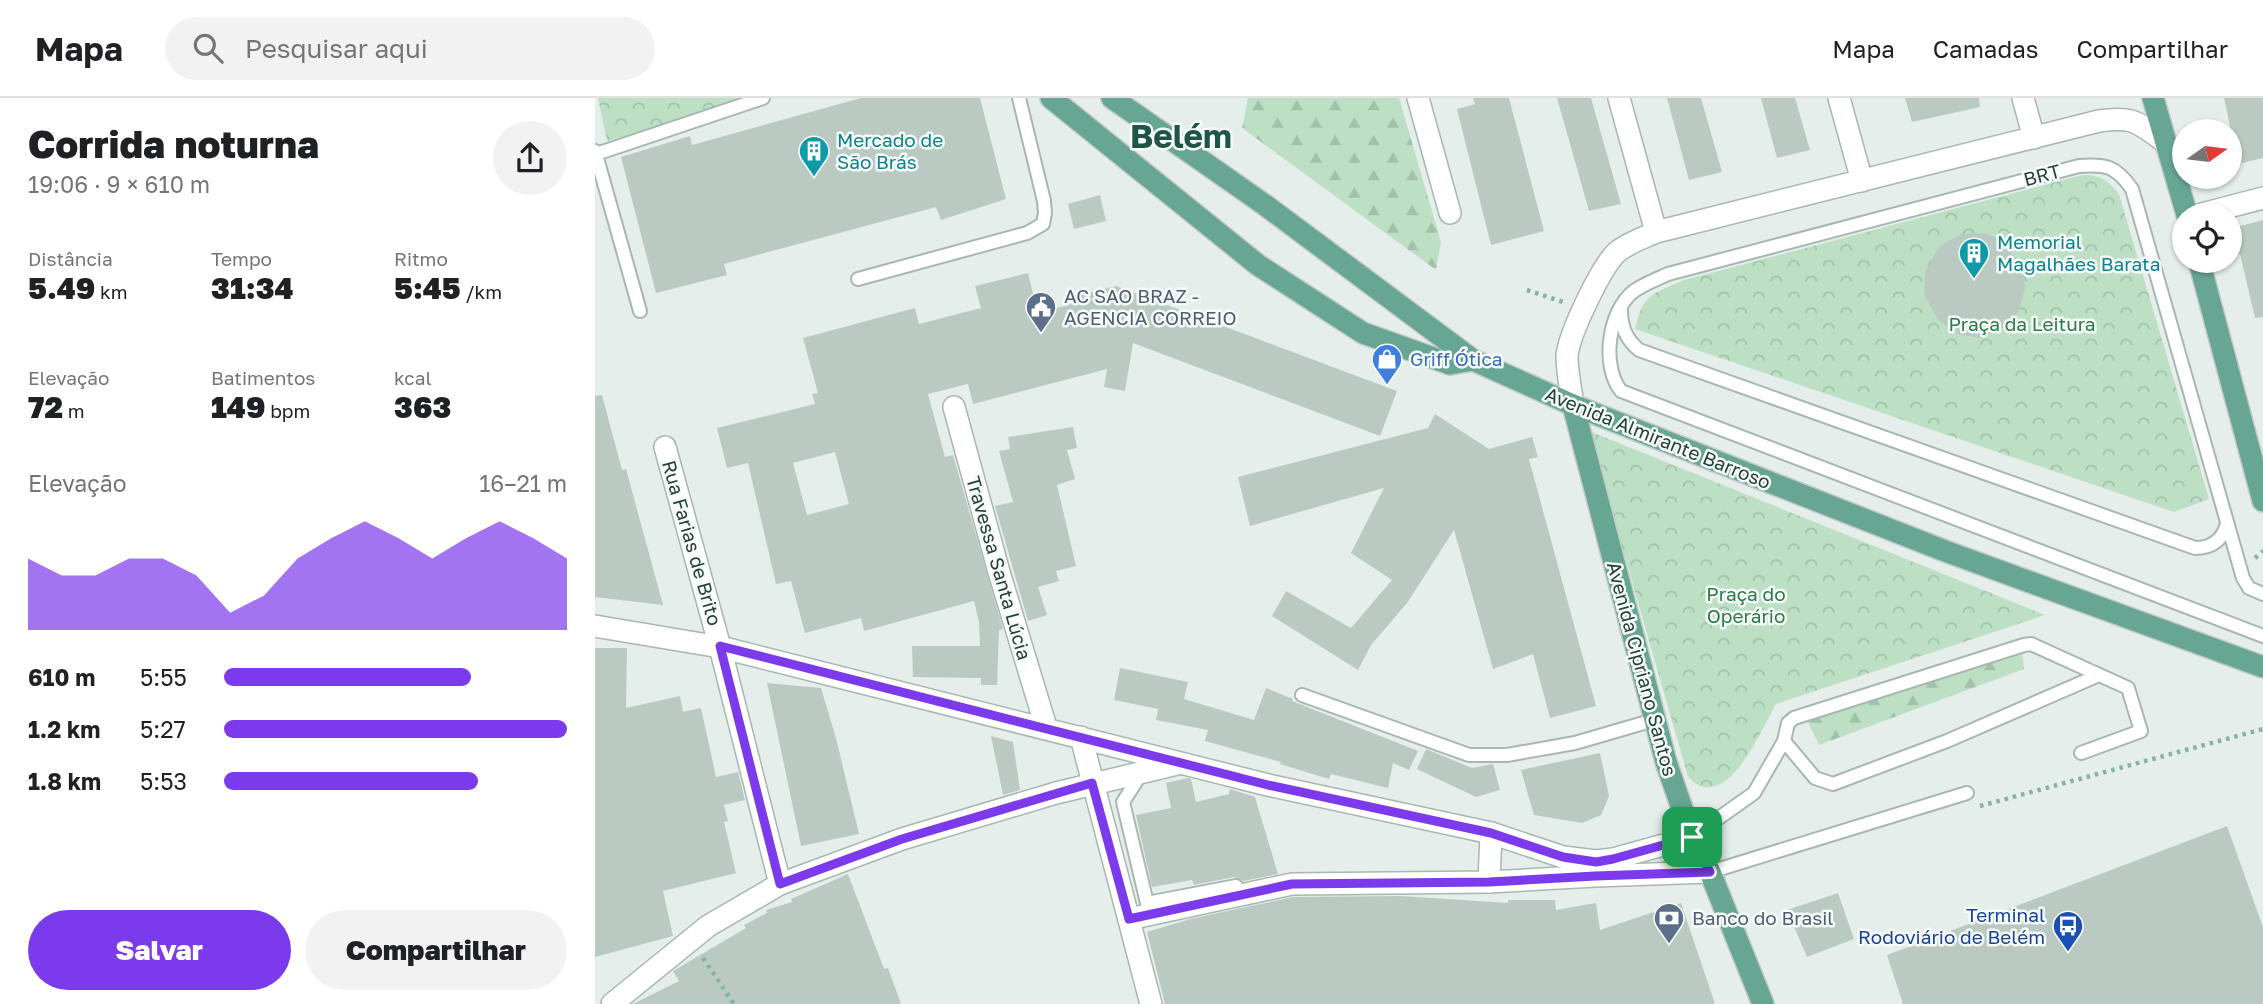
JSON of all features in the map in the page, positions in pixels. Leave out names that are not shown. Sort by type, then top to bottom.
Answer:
[{"type":"main road","points":[[1051,98],[1258,265],[1363,333],[1450,364],[1473,360]]},
{"type":"main road","name":"Avenida Almirante Barroso","points":[[1112,98],[1265,205],[1473,360],[1573,405],[1945,551],[2263,667]]},
{"type":"main road","points":[[2153,98],[2183,203]]},
{"type":"main road","points":[[2202,273],[2263,501]]},
{"type":"main road","name":"Avenida Cipriano Santos","points":[[1573,405],[1654,720],[1674,787],[1692,837],[1710,872],[1763,1004]]},
{"type":"street","points":[[1418,98],[1450,213]]},
{"type":"street","points":[[1619,98],[1656,232]]},
{"type":"street","points":[[1839,98],[1862,181]]},
{"type":"street","points":[[2023,98],[2034,138]]},
{"type":"street","points":[[1573,405],[1567,355],[1583,309],[1611,258],[1633,242],[1656,232],[2077,125],[2122,118],[2137,121],[2165,142]]},
{"type":"street","points":[[2242,203],[2263,198]]},
{"type":"street","name":"Travessa Santa Lúcia","points":[[954,407],[999,572],[1046,727]]},
{"type":"street","name":"Rua Farias de Brito","points":[[665,447],[720,646],[780,884]]},
{"type":"street","points":[[595,626],[720,646],[1268,785],[1491,833],[1563,857],[1596,862],[1692,837]]},
{"type":"street","points":[[1081,737],[1150,1004]]},
{"type":"street","points":[[612,1004],[708,926],[780,884],[902,839],[1092,783],[1141,774],[1179,763]]},
{"type":"street","points":[[1489,882],[1491,833]]},
{"type":"street","points":[[1129,919],[1292,884],[1489,882],[1710,872]]},
{"type":"lane","points":[[640,312],[595,152],[763,98]]},
{"type":"lane","points":[[858,279],[1027,233],[1042,224],[1045,213],[1019,98]]},
{"type":"lane","name":"BRT","points":[[2263,594],[2249,588],[2246,583],[2132,189],[2122,174],[2109,167],[2098,164],[2079,166],[1668,274],[1633,292],[1615,321],[1608,352],[1610,370],[1621,391],[2263,636]]},
{"type":"lane","points":[[1621,310],[1625,333],[1639,350],[2195,548],[2210,546],[2221,538],[2227,523]]},
{"type":"lane","points":[[1692,837],[1754,793],[1784,741],[1788,723],[1794,718],[2031,643],[2128,688],[2141,731],[2081,753]]},
{"type":"lane","points":[[1784,741],[1815,778],[1833,784],[1947,741],[2099,675]]},
{"type":"lane","points":[[1302,695],[1469,755],[1507,755],[1575,743],[1654,720]]},
{"type":"lane","points":[[1141,774],[1123,802],[1147,903],[1283,876]]},
{"type":"lane","points":[[1710,872],[1967,793]]},
{"type":"path","points":[[1968,809],[2263,729]]},
{"type":"path","points":[[691,939],[734,1004]]},
{"type":"green space","points":[[598,98],[763,98],[607,141]]},
{"type":"green space","points":[[1248,98],[1399,98],[1441,242],[1436,270],[1242,128]]},
{"type":"green space","name":"Praça da Leitura","points":[[2082,175],[2103,179],[2119,194],[2209,499],[2174,512],[1635,329],[1642,309],[1651,297],[1684,280]]},
{"type":"green space","name":"Praça do Operário","points":[[1589,431],[2045,615],[1776,704],[1741,765],[1729,778],[1716,786],[1702,786],[1688,777]]},
{"type":"green space","points":[[2022,650],[2024,669],[1819,745],[1806,718]]},
{"type":"building","name":"Mercado de São Brás","points":[[861,98],[980,98],[1006,199],[941,220],[936,207],[724,264],[727,275],[656,293],[621,157],[690,136],[692,145]]},
{"type":"building","points":[[1473,98],[1509,98],[1544,231],[1491,245],[1457,109],[1475,104]]},
{"type":"building","points":[[1557,98],[1591,98],[1621,204],[1589,211]]},
{"type":"building","points":[[1667,98],[1701,98],[1722,172],[1689,180]]},
{"type":"building","points":[[1761,98],[1795,98],[1810,150],[1777,158]]},
{"type":"building","points":[[1905,98],[1979,98],[1980,107],[1912,122]]},
{"type":"building","points":[[2224,98],[2263,98],[2263,158],[2242,163],[2242,119],[2228,119]]},
{"type":"building","points":[[1100,195],[1106,221],[1074,229],[1068,204]]},
{"type":"building","points":[[2263,220],[2263,317],[2255,318],[2242,263],[2242,226]]},
{"type":"building","name":"Memorial Magalhães Barata","points":[[1985,233],[2004,241],[2022,268],[2025,289],[2018,313],[2008,325],[1983,338],[1960,335],[1938,320],[1924,294],[1925,272],[1939,247],[1960,234]]},
{"type":"building","points":[[1028,273],[1038,313],[1079,302],[1077,296],[1116,286],[1397,391],[1380,436],[1133,343],[1125,391],[1104,387],[1107,369],[973,404],[968,384],[928,394],[945,457],[953,455],[1003,629],[999,630],[997,685],[981,685],[981,678],[913,677],[912,646],[980,646],[979,622],[974,601],[864,631],[861,618],[805,633],[791,581],[776,584],[748,463],[727,468],[717,428],[815,404],[812,394],[818,393],[803,338],[915,308],[919,324],[981,308],[975,286]],"holes":[[[835,452],[849,504],[807,515],[793,463]]]},
{"type":"building","points":[[602,395],[622,470],[626,469],[663,605],[595,597],[595,396]]},
{"type":"building","points":[[1435,414],[1489,449],[1532,437],[1538,457],[1529,459],[1596,706],[1550,718],[1533,654],[1493,669],[1454,530],[1407,603],[1371,645],[1358,670],[1272,616],[1286,591],[1351,628],[1392,580],[1351,553],[1384,488],[1250,526],[1238,477],[1428,428]]},
{"type":"building","points":[[1073,427],[1077,448],[1067,450],[1075,479],[1057,485],[1076,566],[1056,571],[1059,581],[1038,587],[1047,615],[1028,621],[995,506],[1013,502],[999,451],[1010,449],[1008,437]]},
{"type":"building","points":[[595,648],[627,648],[626,708],[680,696],[683,712],[701,708],[716,777],[738,772],[745,800],[724,805],[728,821],[724,822],[736,873],[663,891],[673,936],[595,957]]},
{"type":"building","points":[[1120,668],[1188,682],[1184,699],[1254,720],[1266,688],[1418,751],[1409,770],[1393,763],[1388,788],[1331,774],[1329,779],[1280,764],[1281,762],[1205,741],[1208,730],[1156,720],[1158,709],[1114,700]]},
{"type":"building","points":[[767,683],[821,688],[859,834],[801,846]]},
{"type":"building","points":[[991,736],[1013,742],[1020,790],[1003,795]]},
{"type":"building","points":[[1426,749],[1472,768],[1493,764],[1500,790],[1476,797],[1417,769]]},
{"type":"building","points":[[1600,753],[1609,796],[1601,815],[1582,823],[1534,815],[1521,770]]},
{"type":"building","points":[[1191,779],[1196,802],[1229,794],[1230,789],[1255,797],[1278,874],[1243,881],[1234,877],[1194,885],[1192,880],[1152,887],[1136,815],[1171,808],[1166,783]]},
{"type":"building","points":[[2227,826],[2263,927],[2263,1004],[1903,1004],[1887,955]]},
{"type":"building","points":[[848,874],[884,969],[888,968],[901,1004],[633,1004],[679,981],[673,971],[746,928],[744,925],[767,913],[766,910],[792,902],[791,899]]},
{"type":"building","points":[[1838,893],[1854,939],[1807,957],[1787,910]]},
{"type":"building","points":[[1401,896],[1508,903],[1508,900],[1555,900],[1556,910],[1596,903],[1600,930],[1681,903],[1715,1004],[1165,1004],[1147,932],[1190,919],[1293,897]]},
{"type":"place","name":"Mercado de São Brás","points":[[814,178]]},
{"type":"place","name":"Memorial Magalhães Barata","points":[[1974,280]]},
{"type":"place","name":"AC SAO BRAZ - AGENCIA CORREIO","points":[[1041,334]]},
{"type":"place","name":"Griff Ótica","points":[[1387,386]]},
{"type":"place","name":"Banco do Brasil","points":[[1669,945]]},
{"type":"place","name":"Terminal Rodoviário de Belém","points":[[2068,953]]},
{"type":"district","name":"Belém","points":[[1181,136]]},
{"type":"route","points":[[720,646],[1268,785],[1491,833],[1563,857],[1596,862],[1692,837],[1710,872],[1489,882],[1292,884],[1129,919],[1092,783],[902,839],[780,884],[720,646]]}]
